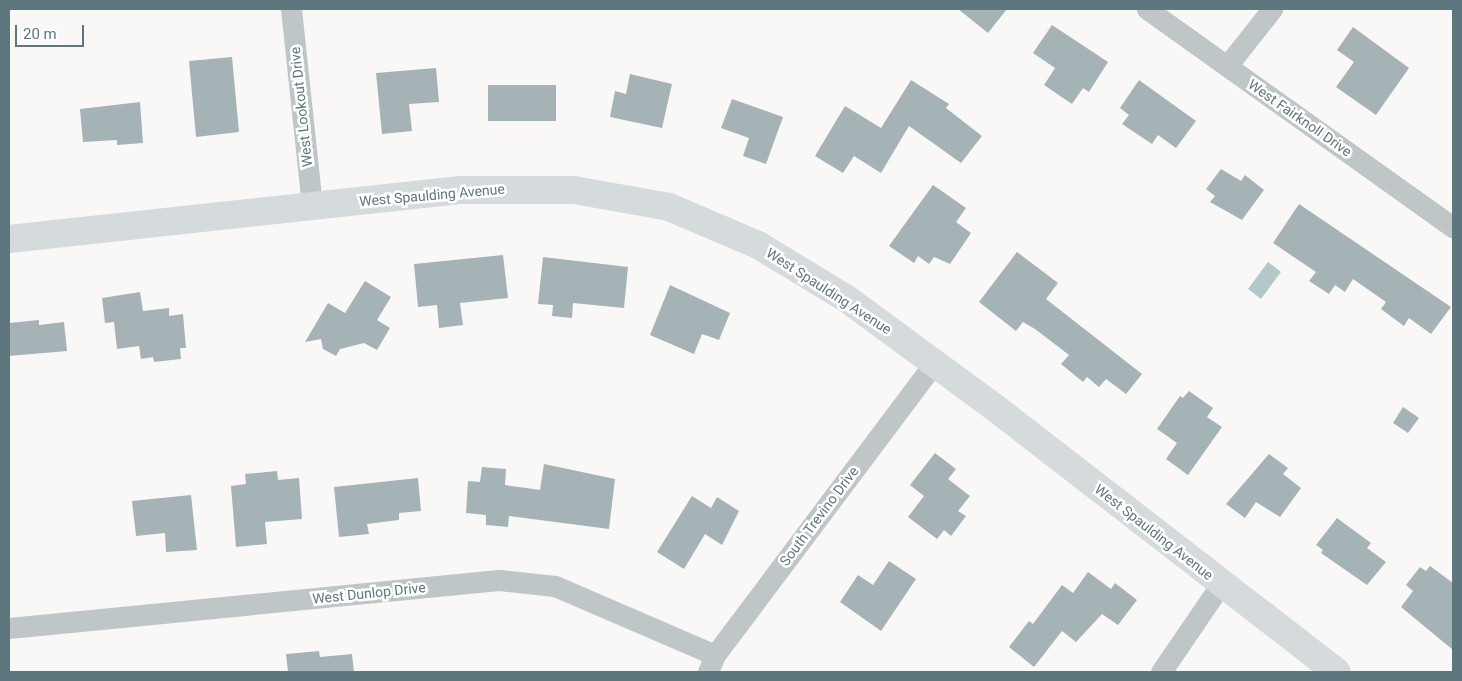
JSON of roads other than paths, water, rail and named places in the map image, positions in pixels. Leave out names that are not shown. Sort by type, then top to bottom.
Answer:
[{"type":"street","name":"West Lookout Drive","points":[[291,9],[312,205]]},
{"type":"street","name":"West Fairknoll Drive","points":[[1147,9],[1453,227]]},
{"type":"street","points":[[1226,66],[1272,9]]},
{"type":"street","name":"West Spaulding Avenue","points":[[9,239],[462,190],[525,188],[618,196],[670,207],[711,222],[795,265],[935,362],[1337,672]]},
{"type":"street","name":"South Trevino Drive","points":[[712,664],[935,362]]},
{"type":"street","name":"West Dunlop Drive","points":[[9,628],[499,580],[555,586],[712,664]]},
{"type":"street","points":[[1161,672],[1221,584]]}]
